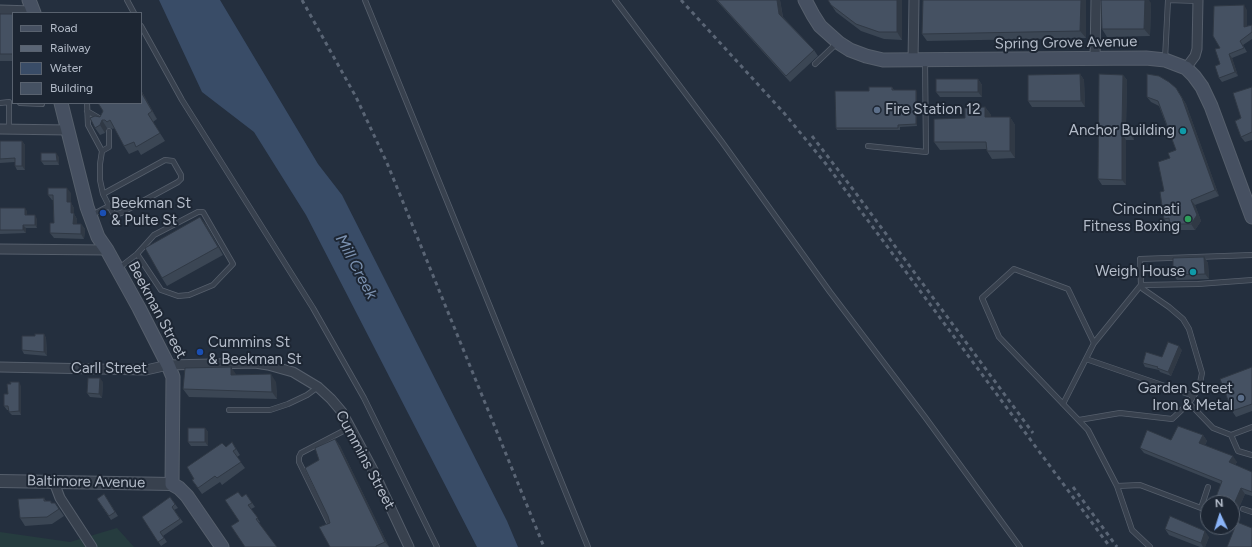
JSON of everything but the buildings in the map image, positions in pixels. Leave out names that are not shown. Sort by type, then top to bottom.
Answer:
[{"type":"main road","name":"Spring Grove Avenue","points":[[805,0],[820,26],[838,42],[850,50],[883,60],[1146,58],[1165,60],[1186,68],[1202,87],[1211,106],[1252,217]]},
{"type":"main road","name":"Beekman Street","points":[[61,104],[90,216],[98,237],[118,269],[168,364],[173,377],[172,484]]},
{"type":"main road","points":[[172,484],[179,488],[187,496],[222,547]]},
{"type":"street","points":[[914,0],[919,60]]},
{"type":"street","points":[[1095,58],[1096,0]]},
{"type":"street","points":[[1186,68],[1195,56],[1197,48],[1198,0]]},
{"type":"street","points":[[0,10],[32,8]]},
{"type":"street","points":[[5,129],[68,130]]},
{"type":"street","points":[[0,249],[107,250]]},
{"type":"street","name":"Carll Street","points":[[0,367],[146,370],[168,364],[255,363],[289,370]]},
{"type":"street","name":"Cummins Street","points":[[289,370],[318,387],[342,412],[351,426],[372,468],[409,547]]},
{"type":"street","name":"Baltimore Avenue","points":[[0,481],[172,484]]},
{"type":"street","points":[[54,482],[60,498],[92,547]]},
{"type":"lane","points":[[126,0],[133,12]]},
{"type":"lane","points":[[365,0],[588,547]]},
{"type":"lane","points":[[615,0],[722,142],[830,292],[925,417],[1020,547]]},
{"type":"lane","points":[[1165,60],[1168,0],[1198,0]]},
{"type":"lane","points":[[142,28],[182,100],[313,308],[364,398],[437,547]]},
{"type":"lane","points":[[815,64],[838,42]]},
{"type":"lane","points":[[868,146],[926,152],[919,60]]},
{"type":"lane","points":[[0,103],[11,103],[5,129]]},
{"type":"lane","points":[[87,104],[88,125],[102,151],[100,180],[103,194],[113,213],[121,213],[178,182],[181,179],[181,175],[172,161],[165,160],[103,194]]},
{"type":"lane","points":[[87,111],[104,121]]},
{"type":"lane","points":[[102,151],[109,147],[109,131]]},
{"type":"lane","points":[[90,216],[109,206]]},
{"type":"lane","points":[[118,269],[136,254],[154,235],[198,212],[203,212],[234,264],[213,285],[178,296],[161,290],[136,254]]},
{"type":"lane","points":[[1078,420],[1120,413],[1172,419],[1189,404],[1199,388],[1202,373],[1189,329],[1183,319],[1143,289],[1141,285],[1140,259],[1252,255]]},
{"type":"lane","points":[[1094,343],[1068,289],[1014,269],[982,298],[998,337],[1088,430],[1117,486],[1132,530],[1150,547]]},
{"type":"lane","points":[[1063,404],[1094,343],[1141,285],[1198,284],[1252,280]]},
{"type":"lane","points":[[1086,359],[1194,396]]},
{"type":"lane","points":[[229,410],[270,410],[288,404],[307,395],[318,387]]},
{"type":"lane","points":[[1189,404],[1214,428],[1231,435],[1252,427]]},
{"type":"lane","points":[[330,525],[299,462],[299,457],[301,453],[351,426]]},
{"type":"lane","points":[[1231,435],[1238,451],[1252,455]]},
{"type":"lane","points":[[1117,486],[1140,485],[1201,508],[1208,487]]},
{"type":"lane","points":[[1243,509],[1252,512]]},
{"type":"green space","points":[[117,528],[134,547],[0,547],[0,532],[70,542]]},
{"type":"water","name":"Mill Creek","points":[[159,0],[220,0],[318,164],[342,195],[507,521],[518,547],[477,547],[306,215],[254,132],[202,92]]},
{"type":"railway","points":[[302,0],[356,97],[387,163],[544,547]]},
{"type":"railway","points":[[681,0],[784,113],[826,164],[1110,547]]},
{"type":"railway","points":[[812,136],[1033,433]]},
{"type":"railway","points":[[1073,487],[1117,547]]},
{"type":"place","name":"Fire Station 12","points":[[877,110]]},
{"type":"place","name":"Anchor Building","points":[[1183,131]]},
{"type":"place","name":"Beekman St & Pulte St","points":[[103,213]]},
{"type":"place","name":"Cincinnati Fitness Boxing","points":[[1188,219]]},
{"type":"place","name":"Weigh House","points":[[1193,272]]},
{"type":"place","name":"Cummins St & Beekman St","points":[[200,352]]},
{"type":"place","name":"Garden Street Iron & Metal","points":[[1241,398]]}]
